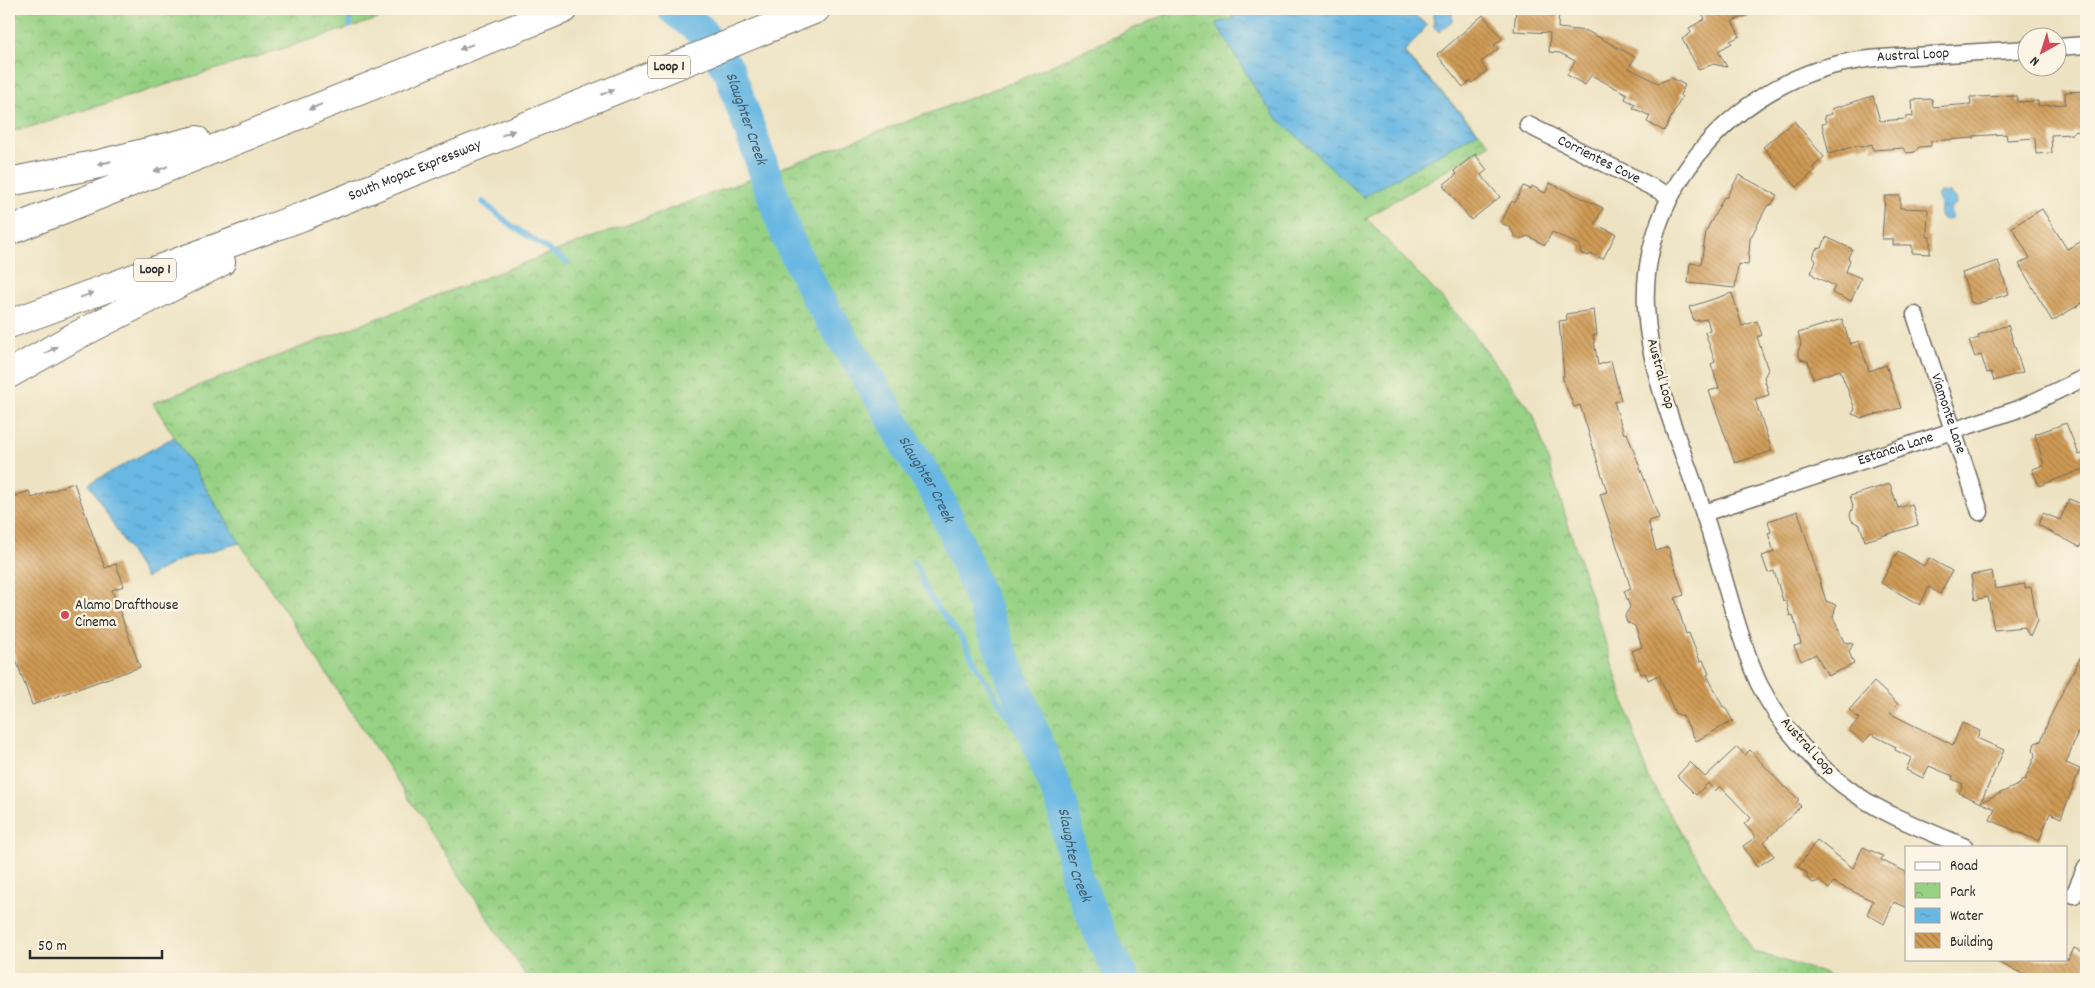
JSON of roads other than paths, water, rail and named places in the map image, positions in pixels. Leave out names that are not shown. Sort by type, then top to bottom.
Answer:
[{"type":"highway","points":[[9,231],[564,9]]},
{"type":"highway","name":"South Mopac Expressway","points":[[9,324],[301,217],[816,9]]},
{"type":"highway","points":[[9,182],[99,164],[288,118]]},
{"type":"highway","points":[[9,374],[74,337],[254,245],[301,217]]},
{"type":"street","points":[[2068,46],[2086,45]]},
{"type":"street","name":"Austral Loop","points":[[1963,846],[1860,798],[1824,769],[1787,728],[1758,682],[1745,649],[1704,513],[1656,372],[1647,318],[1646,280],[1652,246],[1670,196],[1697,156],[1729,120],[1763,96],[1811,72],[1860,60],[2018,50]]},
{"type":"street","name":"Corrientes Cove","points":[[1528,125],[1670,196]]},
{"type":"street","name":"Viamonte Lane","points":[[1915,315],[1980,512]]},
{"type":"street","name":"Estancia Lane","points":[[1704,513],[2019,409],[2086,377]]},
{"type":"street","points":[[2076,895],[2086,867]]},
{"type":"water","points":[[1229,9],[1359,9],[1366,15],[1372,9],[1406,9],[1427,25],[1404,53],[1478,132],[1363,197],[1274,115],[1256,90],[1216,23],[1234,19]]},
{"type":"water","points":[[1435,9],[1452,9],[1452,22],[1439,32],[1434,27],[1433,15]]},
{"type":"water","points":[[1940,192],[1950,193],[1955,198],[1956,204],[1950,210],[1953,217],[1945,220],[1940,214],[1940,202],[1937,196]]},
{"type":"water","points":[[174,437],[240,543],[181,559],[146,578],[89,484]]},
{"type":"waterway","points":[[350,9],[350,26]]},
{"type":"waterway","name":"Slaughter Creek","points":[[673,9],[699,29],[729,70],[788,239],[818,299],[888,410],[909,450],[934,489],[954,532],[1062,804],[1076,876],[1104,943],[1124,979]]},
{"type":"waterway","points":[[483,202],[511,225],[567,262]]},
{"type":"waterway","points":[[913,562],[920,573],[925,589],[961,636],[979,670],[1020,735],[1035,735]]},
{"type":"place","name":"Alamo Drafthouse Cinema","points":[[65,615]]}]
